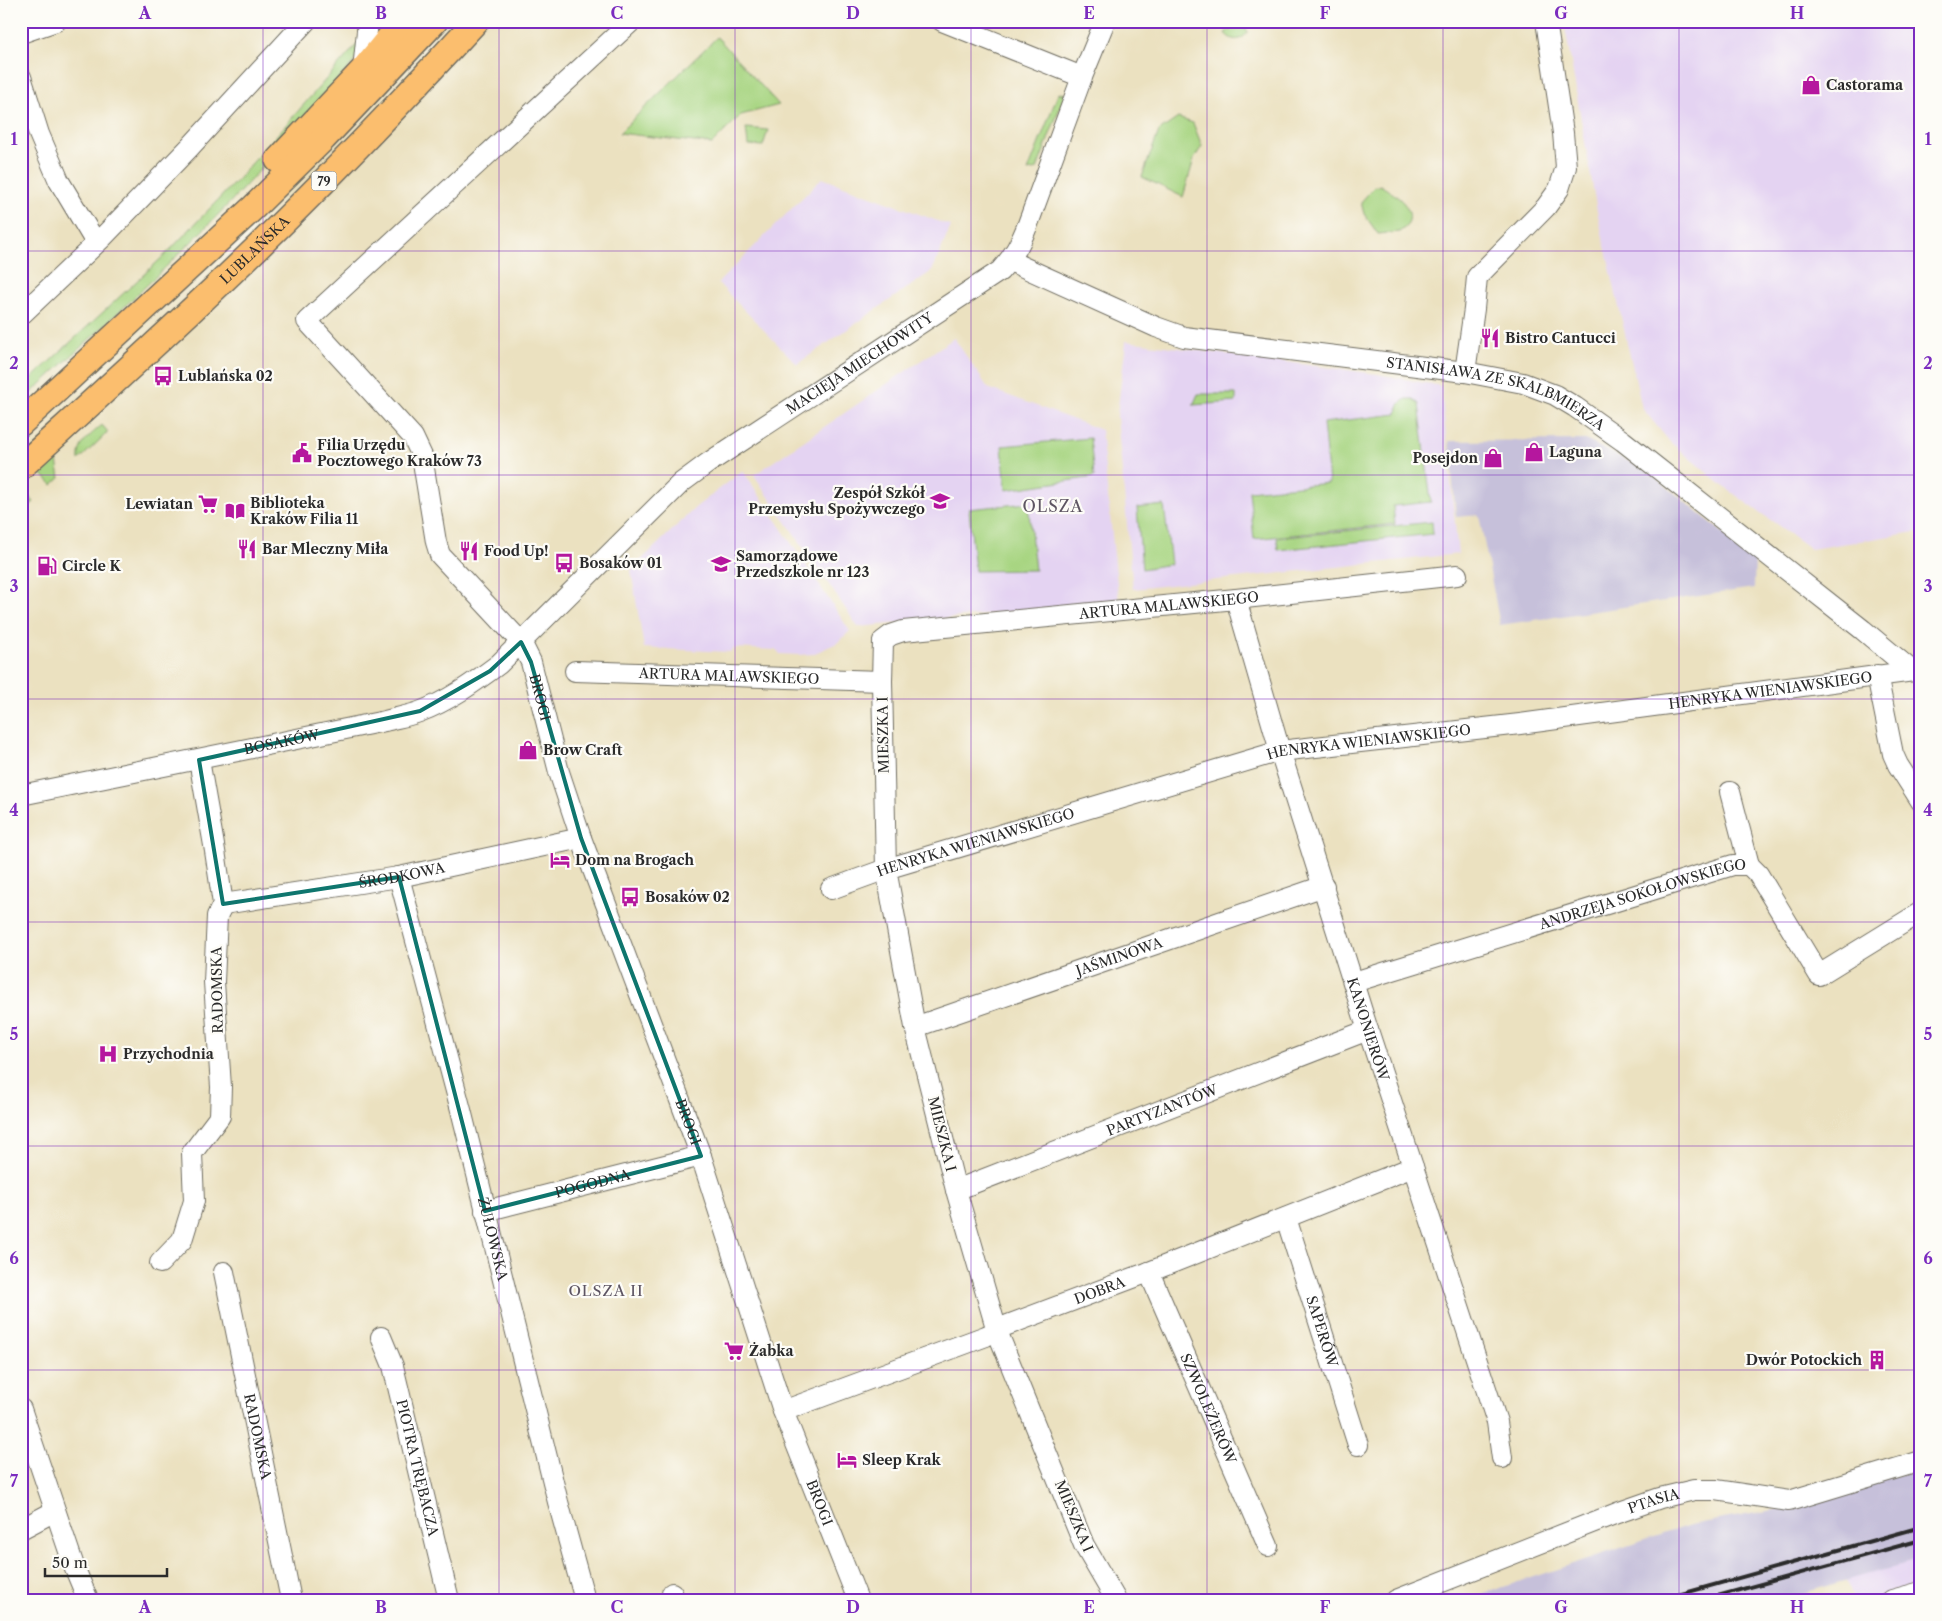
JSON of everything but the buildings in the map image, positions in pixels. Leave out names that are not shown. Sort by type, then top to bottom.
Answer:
[{"type":"main road","points":[[176,279],[244,196],[364,70],[402,21]]},
{"type":"main road","name":"79","points":[[21,423],[275,186],[436,21]]},
{"type":"main road","name":"LUBLAŃSKA","points":[[21,467],[259,246],[352,152],[476,21]]},
{"type":"street","points":[[21,33],[56,21]]},
{"type":"street","points":[[21,315],[96,243],[190,147],[306,21]]},
{"type":"street","points":[[364,70],[368,21]]},
{"type":"street","name":"BROGI","points":[[632,21],[307,321],[413,437],[422,456],[436,542],[440,555],[521,642],[531,662],[559,772],[580,838],[702,1156],[784,1411],[858,1600]]},
{"type":"street","points":[[942,21],[1082,77]]},
{"type":"street","name":"MACIEJA MIECHOWITY","points":[[521,642],[681,483],[708,463],[1000,271],[1019,247],[1082,77],[1105,21]]},
{"type":"street","points":[[1465,372],[1477,277],[1546,207],[1559,189],[1566,167],[1563,133],[1546,21]]},
{"type":"street","points":[[21,77],[39,134],[52,166],[96,243]]},
{"type":"street","name":"STANISŁAWA ZE SKALBMIERZA","points":[[1010,260],[1156,327],[1184,337],[1465,372],[1534,386],[1555,395],[1601,424],[1916,670]]},
{"type":"street","name":"ARTURA MALAWSKIEGO","points":[[883,641],[890,635],[903,631],[1236,599],[1457,574]]},
{"type":"street","name":"KANONIERÓW","points":[[1236,599],[1280,751],[1368,1030],[1497,1422],[1502,1458]]},
{"type":"street","name":"MIESZKA I","points":[[883,641],[882,681],[886,869],[915,1027],[956,1190],[997,1331],[1084,1545],[1116,1600]]},
{"type":"street","name":"BOSAKÓW","points":[[21,795],[385,721],[420,711],[456,693],[490,672],[521,642]]},
{"type":"street","name":"HENRYKA WIENIAWSKIEGO","points":[[831,889],[886,869],[1280,751],[1520,724],[1916,670]]},
{"type":"street","name":"ARTURA MALAWSKIEGO","points":[[575,671],[882,681]]},
{"type":"street","points":[[1877,675],[1893,754],[1921,801]]},
{"type":"street","name":"RADOMSKA","points":[[160,1263],[182,1240],[194,1201],[192,1153],[220,1116],[214,982],[216,916],[223,904],[216,851],[199,760]]},
{"type":"street","points":[[1730,792],[1748,865]]},
{"type":"street","name":"ŚRODKOWA","points":[[223,904],[400,877],[580,838]]},
{"type":"street","name":"ANDRZEJA SOKOŁOWSKIEGO","points":[[1354,982],[1733,865],[1748,865],[1758,874],[1819,975],[1921,912]]},
{"type":"street","name":"ŻUŁOWSKA","points":[[400,877],[558,1502],[585,1600]]},
{"type":"street","name":"JAŚMINOWA","points":[[915,1027],[1324,886]]},
{"type":"street","name":"PARTYZANTÓW","points":[[956,1190],[1368,1030]]},
{"type":"street","name":"POGODNA","points":[[485,1211],[702,1156]]},
{"type":"street","name":"DOBRA","points":[[784,1411],[905,1367],[1413,1167]]},
{"type":"street","name":"SAPERÓW","points":[[1286,1218],[1358,1445]]},
{"type":"street","name":"RADOMSKA","points":[[224,1272],[291,1600]]},
{"type":"street","name":"SZWOLEŻERÓW","points":[[1149,1272],[1268,1546]]},
{"type":"street","name":"PIOTRA TRĘBACZA","points":[[381,1337],[393,1366],[449,1600]]},
{"type":"street","points":[[21,1409],[55,1511],[88,1600]]},
{"type":"street","name":"PTASIA","points":[[1396,1600],[1617,1513],[1660,1498],[1694,1490],[1716,1490],[1789,1501],[1921,1461]]},
{"type":"street","points":[[21,1529],[55,1511]]},
{"type":"street","points":[[1892,1600],[1921,1592]]},
{"type":"highlighted area","points":[[521,642],[531,662],[581,838],[701,1156],[485,1211],[399,877],[223,904],[199,760],[420,711],[490,671]]},
{"type":"shaded area","points":[[1564,21],[1921,21],[1921,531],[1811,549],[1723,486],[1670,442],[1642,408],[1597,211]]},
{"type":"shaded area","points":[[822,178],[951,226],[932,271],[797,364],[718,283]]},
{"type":"shaded area","name":"Zespół Szkół Przemysłu Spożywczego","points":[[954,338],[988,388],[1101,430],[1119,602],[858,627],[754,475]]},
{"type":"shaded area","points":[[1126,341],[1377,374],[1441,386],[1458,554],[1133,589],[1117,416]]},
{"type":"shaded area","points":[[1585,440],[1645,469],[1755,559],[1754,588],[1500,625],[1479,515],[1456,517],[1449,441]]},
{"type":"shaded area","name":"Samorządowe Przedszkole nr 123","points":[[743,471],[850,631],[837,643],[813,654],[780,654],[775,650],[735,648],[730,652],[644,648],[631,570],[696,507]]},
{"type":"shaded area","points":[[1921,1468],[1921,1559],[1779,1600],[1464,1600],[1690,1525],[1785,1508]]},
{"type":"shaded area","points":[[1921,1559],[1921,1600],[1852,1600],[1846,1579]]},
{"type":"green space","points":[[1242,21],[1252,21],[1250,26],[1247,25],[1245,29],[1248,31],[1243,37],[1237,40],[1225,33]]},
{"type":"green space","points":[[717,37],[779,105],[741,115],[712,144],[619,133]]},
{"type":"green space","points":[[358,43],[357,55],[353,63],[284,144],[230,203],[141,291],[21,402],[21,388],[167,253],[239,178]]},
{"type":"green space","points":[[1058,94],[1065,94],[1037,169],[1028,171]]},
{"type":"green space","points":[[1178,118],[1193,123],[1202,146],[1194,159],[1183,197],[1142,177],[1159,131]]},
{"type":"green space","points":[[746,128],[768,130],[763,146],[748,145]]},
{"type":"green space","points":[[1380,185],[1401,200],[1409,211],[1408,224],[1399,232],[1378,234],[1364,214],[1361,202],[1374,187]]},
{"type":"green space","points":[[1198,394],[1236,394],[1236,402],[1193,405]]},
{"type":"green space","points":[[1407,399],[1413,399],[1419,404],[1431,502],[1393,506],[1395,524],[1254,539],[1249,491],[1329,483],[1323,423],[1397,414],[1399,405]]},
{"type":"green space","points":[[102,425],[108,432],[79,460],[82,445]]},
{"type":"green space","points":[[1090,438],[1094,477],[1006,490],[1002,446]]},
{"type":"green space","points":[[55,458],[60,478],[52,485],[39,471]]},
{"type":"green space","points":[[21,488],[34,502],[21,513]]},
{"type":"green space","points":[[1028,503],[1035,570],[975,571],[969,509]]},
{"type":"green space","points":[[1164,505],[1171,564],[1142,569],[1137,508]]},
{"type":"green space","points":[[1432,522],[1433,534],[1278,550],[1277,538]]},
{"type":"railway","points":[[1660,1600],[1921,1527]]},
{"type":"railway","points":[[1703,1600],[1921,1540]]},
{"type":"place","name":"Castorama","points":[[1811,85]]},
{"type":"place","name":"Bistro Cantucci","points":[[1490,338]]},
{"type":"place","name":"Lublańska 02","points":[[163,376]]},
{"type":"place","name":"Laguna","points":[[1534,452]]},
{"type":"place","name":"Filia Urzędu Pocztowego Kraków 73","points":[[302,453]]},
{"type":"place","name":"Posejdon","points":[[1493,458]]},
{"type":"place","name":"Zespół Szkół Przemysłu Spożywczego","points":[[940,501]]},
{"type":"place","name":"Lewiatan","points":[[208,504]]},
{"type":"place","name":"Biblioteka Kraków Filia 11","points":[[235,511]]},
{"type":"place","name":"Bar Mleczny Miła","points":[[247,549]]},
{"type":"place","name":"Food Up!","points":[[469,551]]},
{"type":"place","name":"Bosaków 01","points":[[564,563]]},
{"type":"place","name":"Samorządowe Przedszkole nr 123","points":[[721,564]]},
{"type":"place","name":"Circle K","points":[[47,566]]},
{"type":"place","name":"Brow Craft","points":[[528,750]]},
{"type":"place","name":"Dom na Brogach","points":[[560,860]]},
{"type":"place","name":"Bosaków 02","points":[[630,897]]},
{"type":"place","name":"Przychodnia","points":[[108,1054]]},
{"type":"place","name":"Żabka","points":[[734,1351]]},
{"type":"place","name":"Dwór Potockich","points":[[1877,1360]]},
{"type":"place","name":"Sleep Krak","points":[[847,1460]]},
{"type":"district","name":"OLSZA","points":[[1053,506]]},
{"type":"district","name":"OLSZA II","points":[[606,1290]]}]
